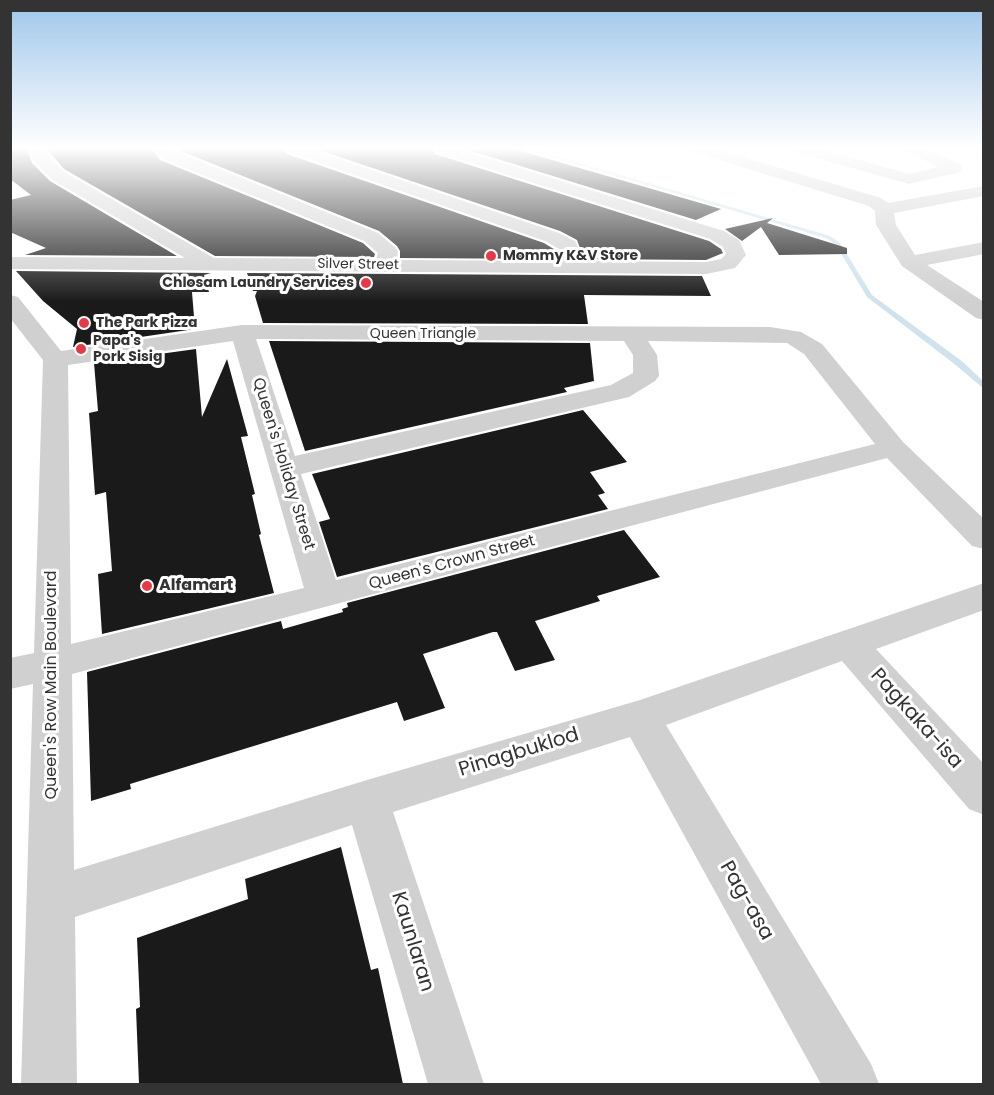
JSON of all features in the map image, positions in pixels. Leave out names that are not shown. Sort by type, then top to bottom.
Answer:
[{"type":"street","points":[[100,200],[207,263]]},
{"type":"street","points":[[279,200],[371,237],[388,251],[385,266]]},
{"type":"street","points":[[444,200],[552,237],[568,245],[572,254],[572,267]]},
{"type":"street","name":"Silver Street","points":[[10,262],[706,268],[728,264],[736,255],[732,244],[717,235],[605,200]]},
{"type":"street","points":[[870,200],[884,209],[886,225],[909,262],[984,313]]},
{"type":"street","points":[[884,209],[931,200]]},
{"type":"street","points":[[909,262],[984,248]]},
{"type":"street","points":[[10,302],[55,359]]},
{"type":"street","name":"Queen Triangle","points":[[55,359],[242,332],[771,334],[794,337],[813,349],[893,447]]},
{"type":"street","name":"Queen's Holiday Street","points":[[242,332],[324,596]]},
{"type":"street","points":[[285,468],[620,391],[645,376],[645,354],[633,335]]},
{"type":"street","name":"Queen's Row Main Boulevard","points":[[49,1084],[55,359]]},
{"type":"street","points":[[893,447],[984,538]]},
{"type":"street","name":"Queen's Crown Street","points":[[10,674],[324,596],[893,447]]},
{"type":"street","name":"Pinagbuklod","points":[[52,901],[367,800],[640,717],[984,596]]},
{"type":"street","name":"Pagkaka-isa","points":[[848,643],[984,795]]},
{"type":"street","name":"Pag-asa","points":[[640,717],[851,1084]]},
{"type":"street","name":"Kaunlaran","points":[[367,800],[456,1084]]},
{"type":"building","points":[[10,200],[82,200],[177,256],[25,255],[46,248],[10,232]]},
{"type":"building","points":[[118,200],[258,200],[363,243],[375,254],[374,257],[215,256]]},
{"type":"building","points":[[303,200],[420,200],[544,243],[557,251],[560,259],[400,258],[397,246],[379,231]]},
{"type":"building","points":[[468,200],[580,200],[709,241],[723,253],[706,260],[584,259],[577,240],[560,231]]},
{"type":"building","points":[[631,200],[690,200],[721,209],[696,220]]},
{"type":"building","points":[[773,218],[767,223],[847,248],[847,254],[779,255],[761,227],[742,241],[725,229]]},
{"type":"building","points":[[16,271],[211,273],[204,275],[209,292],[192,292],[195,329],[73,347],[77,329],[43,301]]},
{"type":"building","points":[[247,273],[702,276],[711,296],[584,295],[588,324],[263,323],[255,296],[257,291],[253,291]]},
{"type":"building","points":[[269,341],[590,343],[594,381],[564,388],[567,392],[305,451]]},
{"type":"building","points":[[196,349],[202,417],[227,359],[248,436],[241,437],[255,494],[252,495],[261,534],[259,535],[274,593],[102,634],[98,574],[112,571],[106,492],[95,495],[89,413],[98,411],[94,363]]},
{"type":"building","points":[[583,410],[627,462],[590,472],[605,493],[598,495],[608,509],[337,577],[319,522],[330,519],[312,474]]},
{"type":"building","points":[[624,530],[660,577],[597,596],[600,601],[535,621],[555,660],[515,671],[497,632],[493,632],[423,654],[445,708],[404,721],[397,702],[130,784],[131,789],[91,801],[87,672],[281,621],[283,629],[343,612],[342,609],[348,607],[347,603]]},
{"type":"building","points":[[341,847],[371,970],[378,968],[403,1084],[139,1084],[136,1009],[140,1007],[137,938],[248,899],[245,879]]},
{"type":"waterway","points":[[702,200],[828,237],[838,244],[869,296],[960,364],[984,387]]},
{"type":"place","name":"Mommy K&V Store","points":[[491,256]]},
{"type":"place","name":"Chlosam Laundry Services","points":[[366,283]]},
{"type":"place","name":"The Park Pizza","points":[[84,323]]},
{"type":"place","name":"Papa's Pork Sisig","points":[[81,349]]},
{"type":"place","name":"Alfamart","points":[[147,586]]}]
